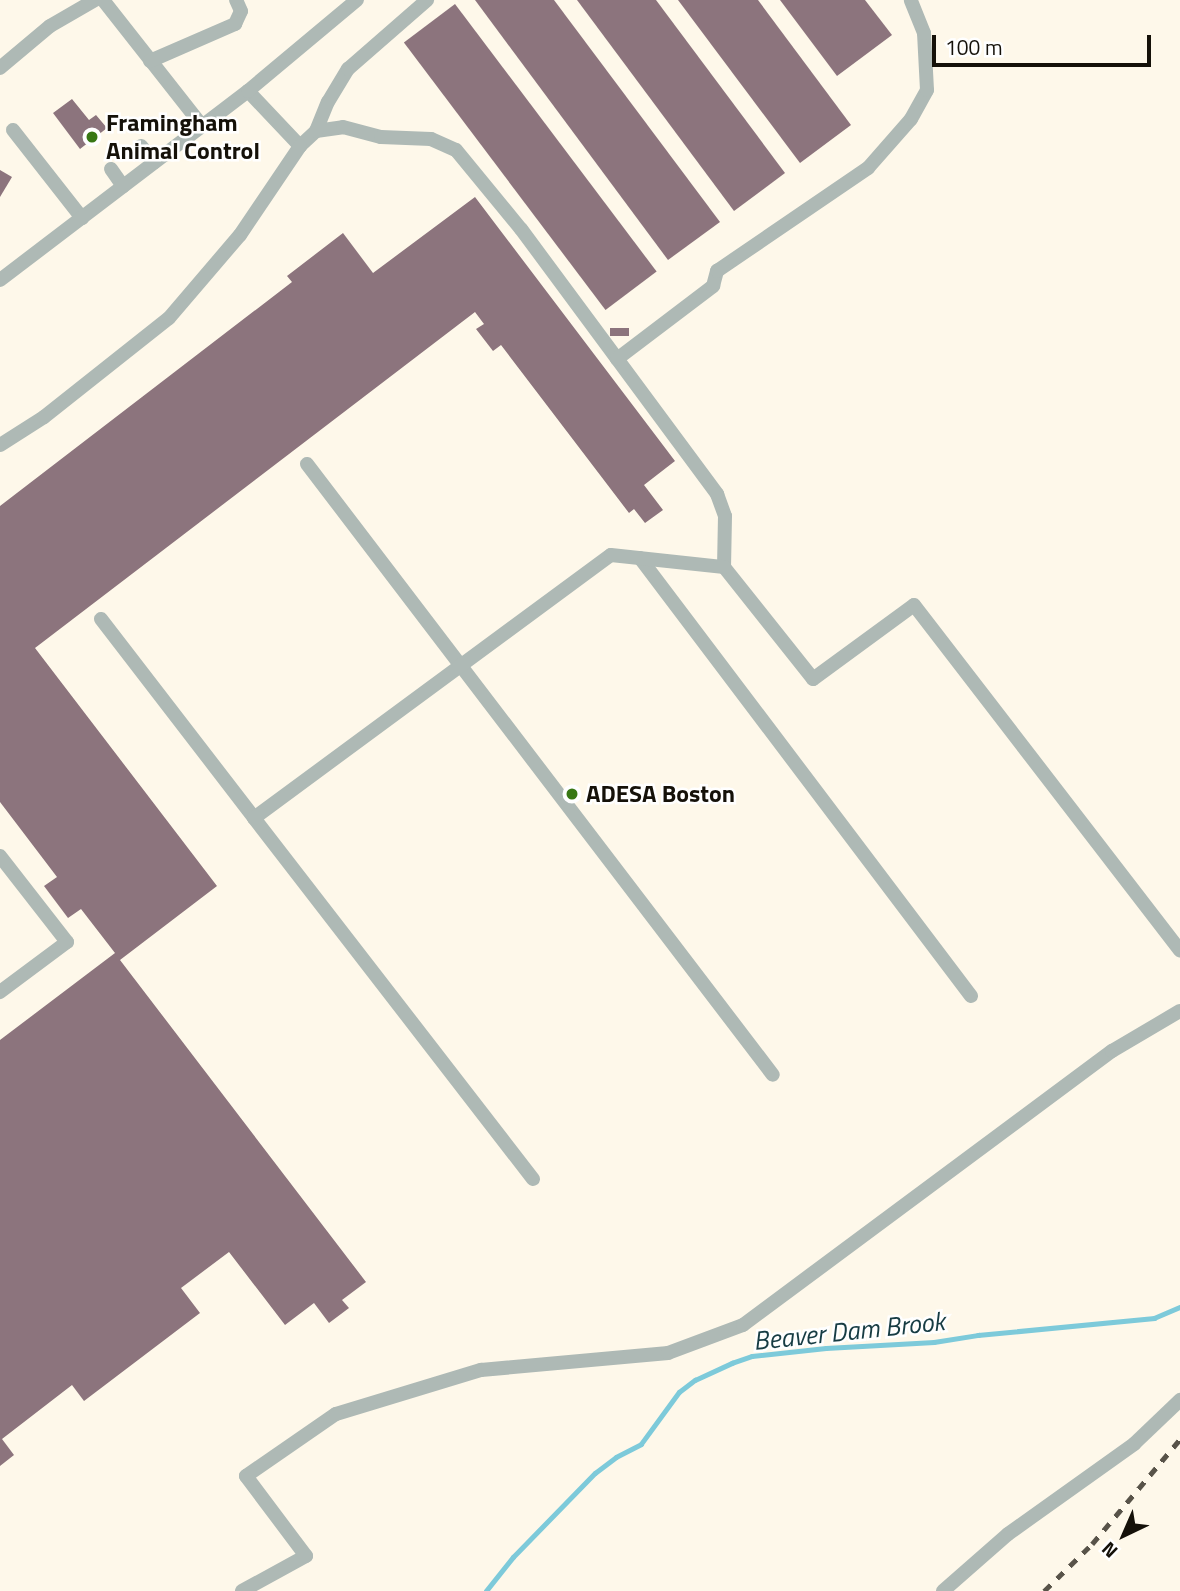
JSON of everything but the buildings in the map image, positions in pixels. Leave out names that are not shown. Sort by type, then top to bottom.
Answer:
[{"type":"street","points":[[0,68],[50,26],[95,0]]},
{"type":"street","points":[[103,0],[202,127]]},
{"type":"street","points":[[150,61],[235,24],[241,11],[236,0]]},
{"type":"street","points":[[0,280],[248,91],[357,0]]},
{"type":"street","points":[[0,445],[44,417],[169,318],[240,235],[300,146],[316,131],[328,102],[348,69],[427,0]]},
{"type":"street","points":[[617,359],[713,286],[717,271],[868,168],[911,119],[927,90],[924,33],[911,0]]},
{"type":"street","points":[[248,91],[300,146]]},
{"type":"street","points":[[316,131],[342,127],[381,137],[431,139],[456,150],[521,229],[717,494],[725,516],[724,567],[813,679],[914,604],[1180,951]]},
{"type":"street","points":[[13,130],[82,218]]},
{"type":"street","points":[[141,146],[154,162]]},
{"type":"street","points":[[111,169],[123,186]]},
{"type":"street","points":[[307,464],[773,1075]]},
{"type":"street","points":[[254,818],[611,555],[724,567]]},
{"type":"street","points":[[640,558],[971,996]]},
{"type":"street","points":[[102,620],[533,1179]]},
{"type":"street","points":[[0,856],[67,942],[0,992]]},
{"type":"street","points":[[242,1591],[306,1556],[246,1476],[336,1414],[481,1370],[668,1353],[743,1325],[1112,1051],[1180,1011]]},
{"type":"street","points":[[943,1591],[1009,1534],[1134,1444],[1180,1399]]},
{"type":"waterway","name":"Beaver Dam Brook","points":[[486,1591],[513,1557],[595,1473],[616,1457],[641,1444],[679,1392],[695,1380],[732,1363],[752,1356],[826,1348],[934,1342],[978,1335],[1154,1318],[1180,1307]]},
{"type":"railway","points":[[1044,1591],[1092,1544],[1180,1439]]},
{"type":"place","name":"Framingham Animal Control","points":[[92,137]]},
{"type":"place","name":"ADESA Boston","points":[[572,794]]}]
